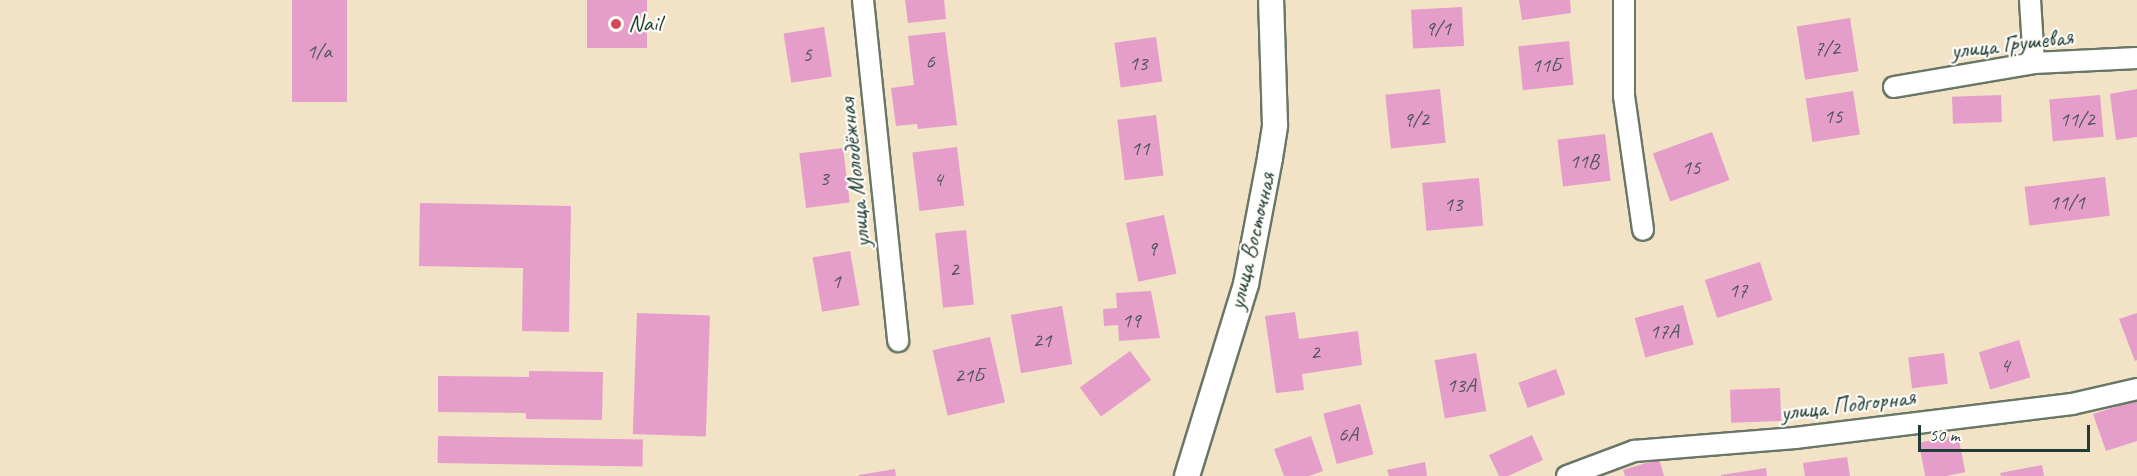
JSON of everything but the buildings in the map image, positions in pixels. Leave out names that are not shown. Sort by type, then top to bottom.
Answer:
[{"type":"street","name":"улица Молодёжная","points":[[863,0],[898,341]]},
{"type":"street","name":"улица Восточная","points":[[1186,476],[1246,284],[1270,158],[1275,125],[1271,0]]},
{"type":"street","points":[[1624,0],[1624,96],[1643,230]]},
{"type":"street","points":[[2030,0],[2034,63]]},
{"type":"street","name":"улица Грушевая","points":[[1894,87],[2034,63],[2137,58]]},
{"type":"street","name":"улица Подгорная","points":[[1568,476],[1635,451],[1795,438],[2072,404],[2137,389]]},
{"type":"place","name":"Nail","points":[[616,24]]}]
